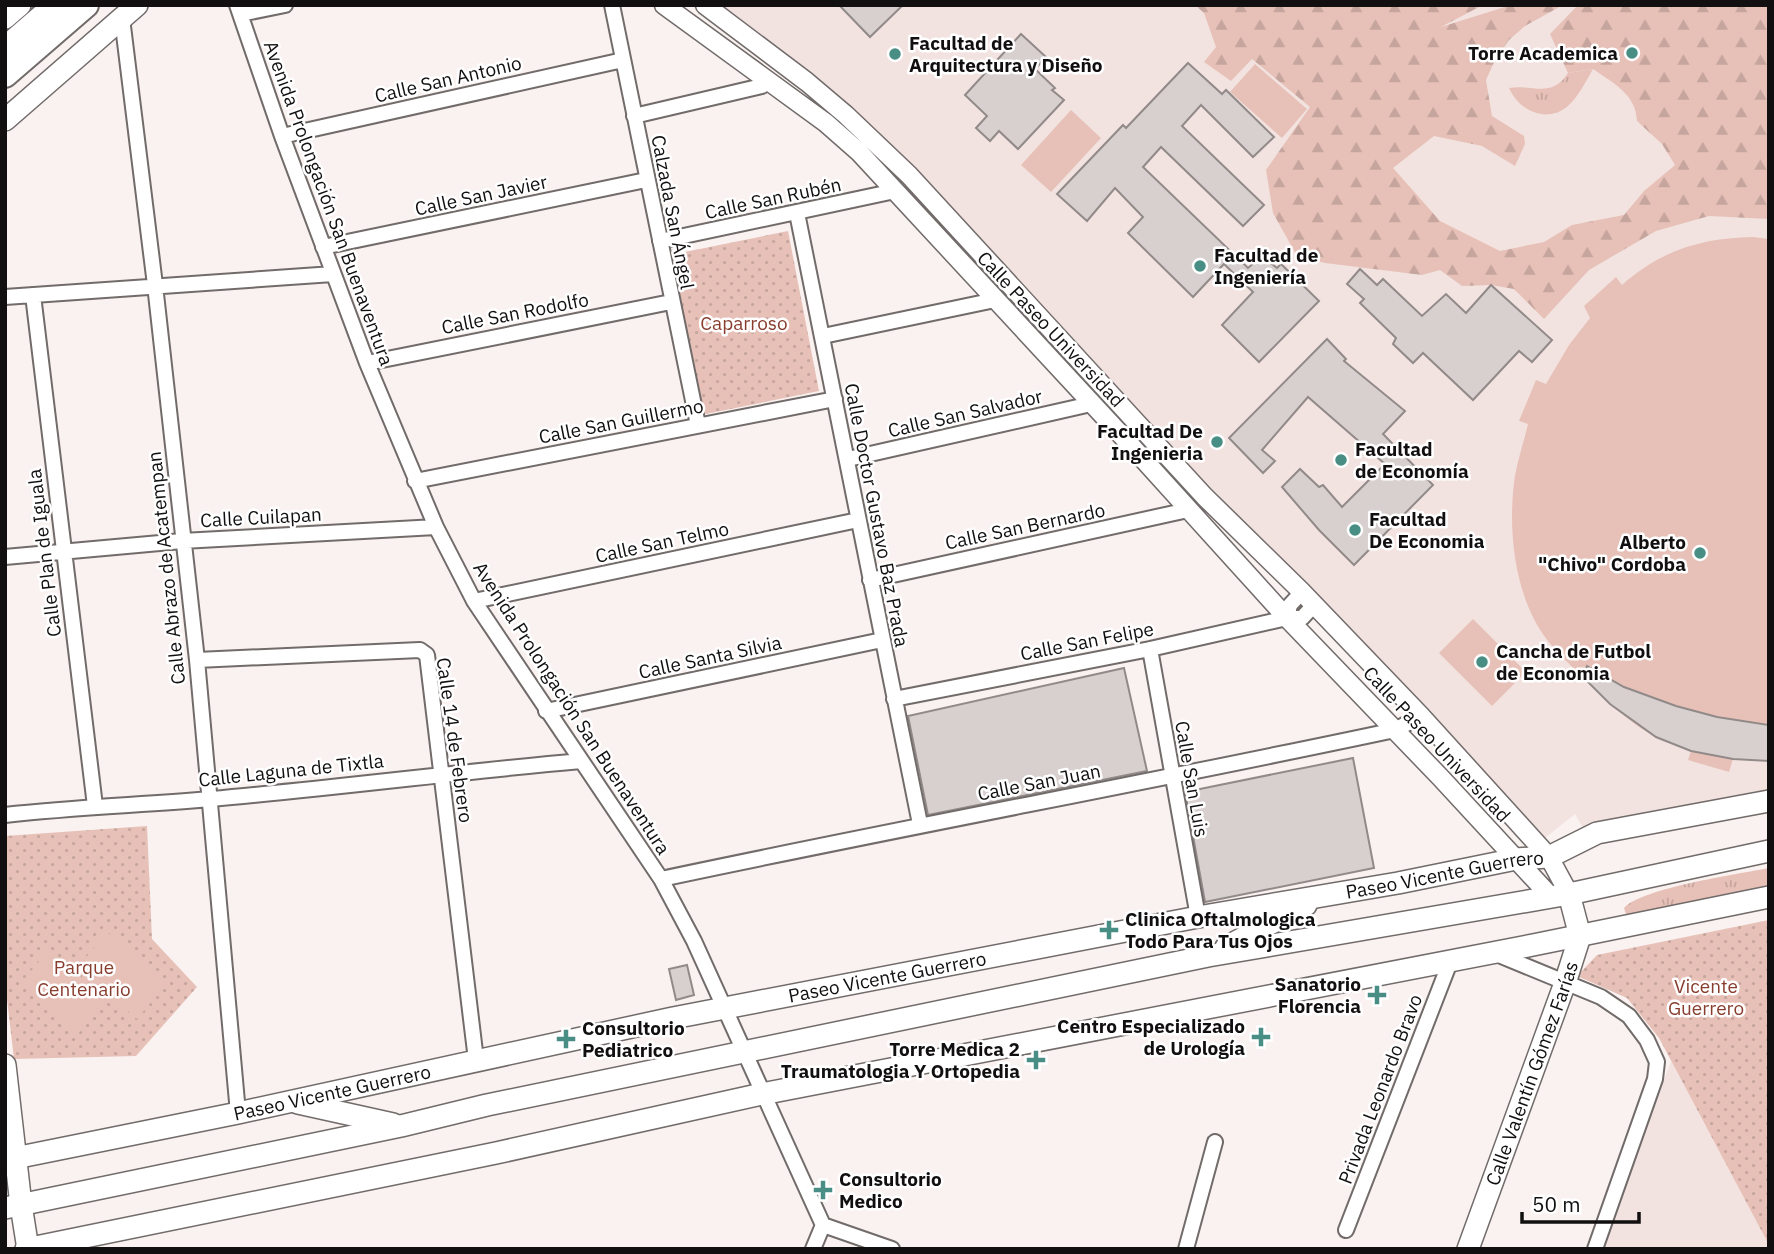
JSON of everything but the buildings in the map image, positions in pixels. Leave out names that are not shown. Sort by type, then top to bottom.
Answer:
[{"type":"highway","points":[[5,49],[56,5]]},
{"type":"highway","points":[[5,75],[86,5]]},
{"type":"main road","points":[[5,18],[20,5]]},
{"type":"main road","points":[[5,120],[130,12]]},
{"type":"main road","name":"Paseo Vicente Guerrero","points":[[10,1159],[238,1114],[476,1060],[725,1009],[1198,917],[1516,859],[1549,857],[1597,833],[1769,801]]},
{"type":"main road","name":"Paseo Vicente Guerrero","points":[[13,1206],[1208,956],[1560,895],[1769,851]]},
{"type":"main road","name":"Calle Valentín Gómez Farías","points":[[1468,1249],[1580,936],[1560,895]]},
{"type":"main road","points":[[1208,956],[1323,896]]},
{"type":"main road","points":[[5,1065],[13,1206],[28,1249],[496,1153],[762,1094],[1450,962],[1769,897]]},
{"type":"main road","points":[[292,1101],[401,1126]]},
{"type":"street","points":[[239,10],[285,5]]},
{"type":"street","name":"Calzada San Ángel","points":[[612,5],[698,425]]},
{"type":"street","name":"Calle Paseo Universidad","points":[[664,5],[826,123],[859,152],[1287,618],[1516,859],[1560,895]]},
{"type":"street","name":"Calle Paseo Universidad","points":[[705,5],[807,82],[846,115],[909,176],[1205,497],[1421,716],[1549,857],[1560,895]]},
{"type":"street","name":"Avenida Prolongación San Buenaventura","points":[[239,10],[333,274],[415,481],[436,527],[474,601],[661,879],[694,941],[823,1225]]},
{"type":"street","name":"Calle Abrazo de Acatempan","points":[[130,12],[155,285],[211,799],[238,1114]]},
{"type":"street","name":"Calle San Antonio","points":[[282,136],[623,60]]},
{"type":"street","points":[[634,116],[762,86]]},
{"type":"street","name":"Calle San Javier","points":[[323,247],[646,180]]},
{"type":"street","name":"Calle San Rubén","points":[[660,241],[895,191]]},
{"type":"street","name":"Calle Doctor Gustavo Baz Prada","points":[[797,213],[920,824]]},
{"type":"street","points":[[5,297],[333,274]]},
{"type":"street","name":"Calle Plan de Iguala","points":[[33,295],[95,806]]},
{"type":"street","points":[[823,336],[995,300]]},
{"type":"street","name":"Calle San Rodolfo","points":[[367,363],[671,302]]},
{"type":"street","name":"Calle San Guillermo","points":[[415,481],[835,399]]},
{"type":"street","name":"Calle San Salvador","points":[[848,459],[1091,404]]},
{"type":"street","name":"Calle San Bernardo","points":[[870,580],[1188,510]]},
{"type":"street","name":"Calle San Telmo","points":[[474,601],[858,520]]},
{"type":"street","name":"Calle Cuilapan","points":[[5,557],[182,541],[436,527]]},
{"type":"street","points":[[1287,618],[1290,606],[1308,599]]},
{"type":"street","name":"Calle San Felipe","points":[[894,699],[1150,649],[1287,618]]},
{"type":"street","name":"Calle Santa Silvia","points":[[546,711],[882,640]]},
{"type":"street","name":"Calle San Luis","points":[[1150,649],[1198,917]]},
{"type":"street","name":"Calle 14 de Febrero","points":[[197,660],[423,650],[427,654],[476,1060]]},
{"type":"street","name":"Calle San Juan","points":[[661,879],[920,824],[1172,777],[1395,730],[1421,716]]},
{"type":"street","name":"Calle Laguna de Tixtla","points":[[5,815],[211,799],[443,773],[581,761]]},
{"type":"street","points":[[1493,953],[1601,997],[1629,1016],[1647,1040],[1657,1062],[1655,1079],[1595,1249]]},
{"type":"street","name":"Privada Leonardo Bravo","points":[[1346,1230],[1450,962]]},
{"type":"street","points":[[1186,1249],[1215,1142]]},
{"type":"street","points":[[813,1249],[823,1225],[892,1249]]},
{"type":"shaded area","points":[[716,5],[1769,5],[1769,798],[1588,836],[1575,814],[1545,838],[1182,459],[943,197],[793,61]]},
{"type":"shaded area","points":[[1671,1061],[1769,1245],[1769,1249],[1601,1249]]},
{"type":"green space","points":[[1195,5],[1483,5],[1441,27],[1511,5],[1563,5],[1525,26],[1509,40],[1495,60],[1486,80],[1492,116],[1524,136],[1525,144],[1515,166],[1482,146],[1434,136],[1393,168],[1440,221],[1500,251],[1544,242],[1572,225],[1624,215],[1644,191],[1675,165],[1662,144],[1637,121],[1633,103],[1622,90],[1593,69],[1568,73],[1550,34],[1578,5],[1769,5],[1769,219],[1709,216],[1656,231],[1589,270],[1544,319],[1514,289],[1491,285],[1462,286],[1440,270],[1422,275],[1325,263],[1297,256],[1273,213],[1266,170],[1310,107],[1252,59],[1231,81],[1204,62],[1216,47],[1204,13]]},
{"type":"green space","points":[[1255,64],[1307,109],[1282,138],[1230,92]]},
{"type":"green space","points":[[1593,69],[1572,102],[1551,114],[1527,109],[1519,103],[1509,88],[1548,88],[1562,81],[1568,73]]},
{"type":"green space","points":[[1071,110],[1101,138],[1051,192],[1021,165]]},
{"type":"green space","name":"Caparroso","points":[[788,231],[819,391],[701,415],[670,255]]},
{"type":"green space","points":[[1753,237],[1769,239],[1769,761],[1733,759],[1729,772],[1688,760],[1691,751],[1660,739],[1637,725],[1593,688],[1548,641],[1536,624],[1521,584],[1512,518],[1516,470],[1528,424],[1519,421],[1536,380],[1546,384],[1569,345],[1590,318],[1584,306],[1616,277],[1622,285],[1652,263],[1683,248],[1716,240]]},
{"type":"green space","name":"Cancha de Futbol de Economia","points":[[1473,619],[1526,672],[1492,706],[1439,653]]},
{"type":"green space","name":"Parque Centenario","points":[[147,826],[152,939],[197,987],[136,1056],[14,1059],[5,982],[5,836]]},
{"type":"green space","points":[[1769,868],[1769,889],[1627,917],[1624,908],[1650,894],[1670,888]]},
{"type":"green space","name":"Vicente Guerrero","points":[[1769,920],[1769,1245],[1659,1038],[1627,998],[1577,976],[1597,955]]},
{"type":"green space","points":[[107,932],[167,983],[137,1019],[77,968]]},
{"type":"green space","points":[[49,949],[108,1000],[78,1034],[20,984]]},
{"type":"place","name":"Torre Academica","points":[[1632,53]]},
{"type":"place","name":"Facultad de Arquitectura y Diseño","points":[[895,54]]},
{"type":"place","name":"Facultad de Ingeniería","points":[[1200,266]]},
{"type":"place","name":"Facultad De Ingenieria","points":[[1217,442]]},
{"type":"place","name":"Facultad de Economía","points":[[1341,460]]},
{"type":"place","name":"Facultad De Economia","points":[[1355,530]]},
{"type":"place","name":"Alberto \"Chivo\" Cordoba","points":[[1700,553]]},
{"type":"place","name":"Cancha de Futbol de Economia","points":[[1482,662]]},
{"type":"place","name":"Clinica Oftalmologica Todo Para Tus Ojos","points":[[1109,930]]},
{"type":"place","name":"Sanatorio Florencia","points":[[1377,995]]},
{"type":"place","name":"Centro Especializado de Urología","points":[[1261,1037]]},
{"type":"place","name":"Consultorio Pediatrico","points":[[566,1039]]},
{"type":"place","name":"Torre Medica 2 Traumatologia Y Ortopedia","points":[[1036,1060]]},
{"type":"place","name":"Consultorio Medico","points":[[823,1190]]}]
